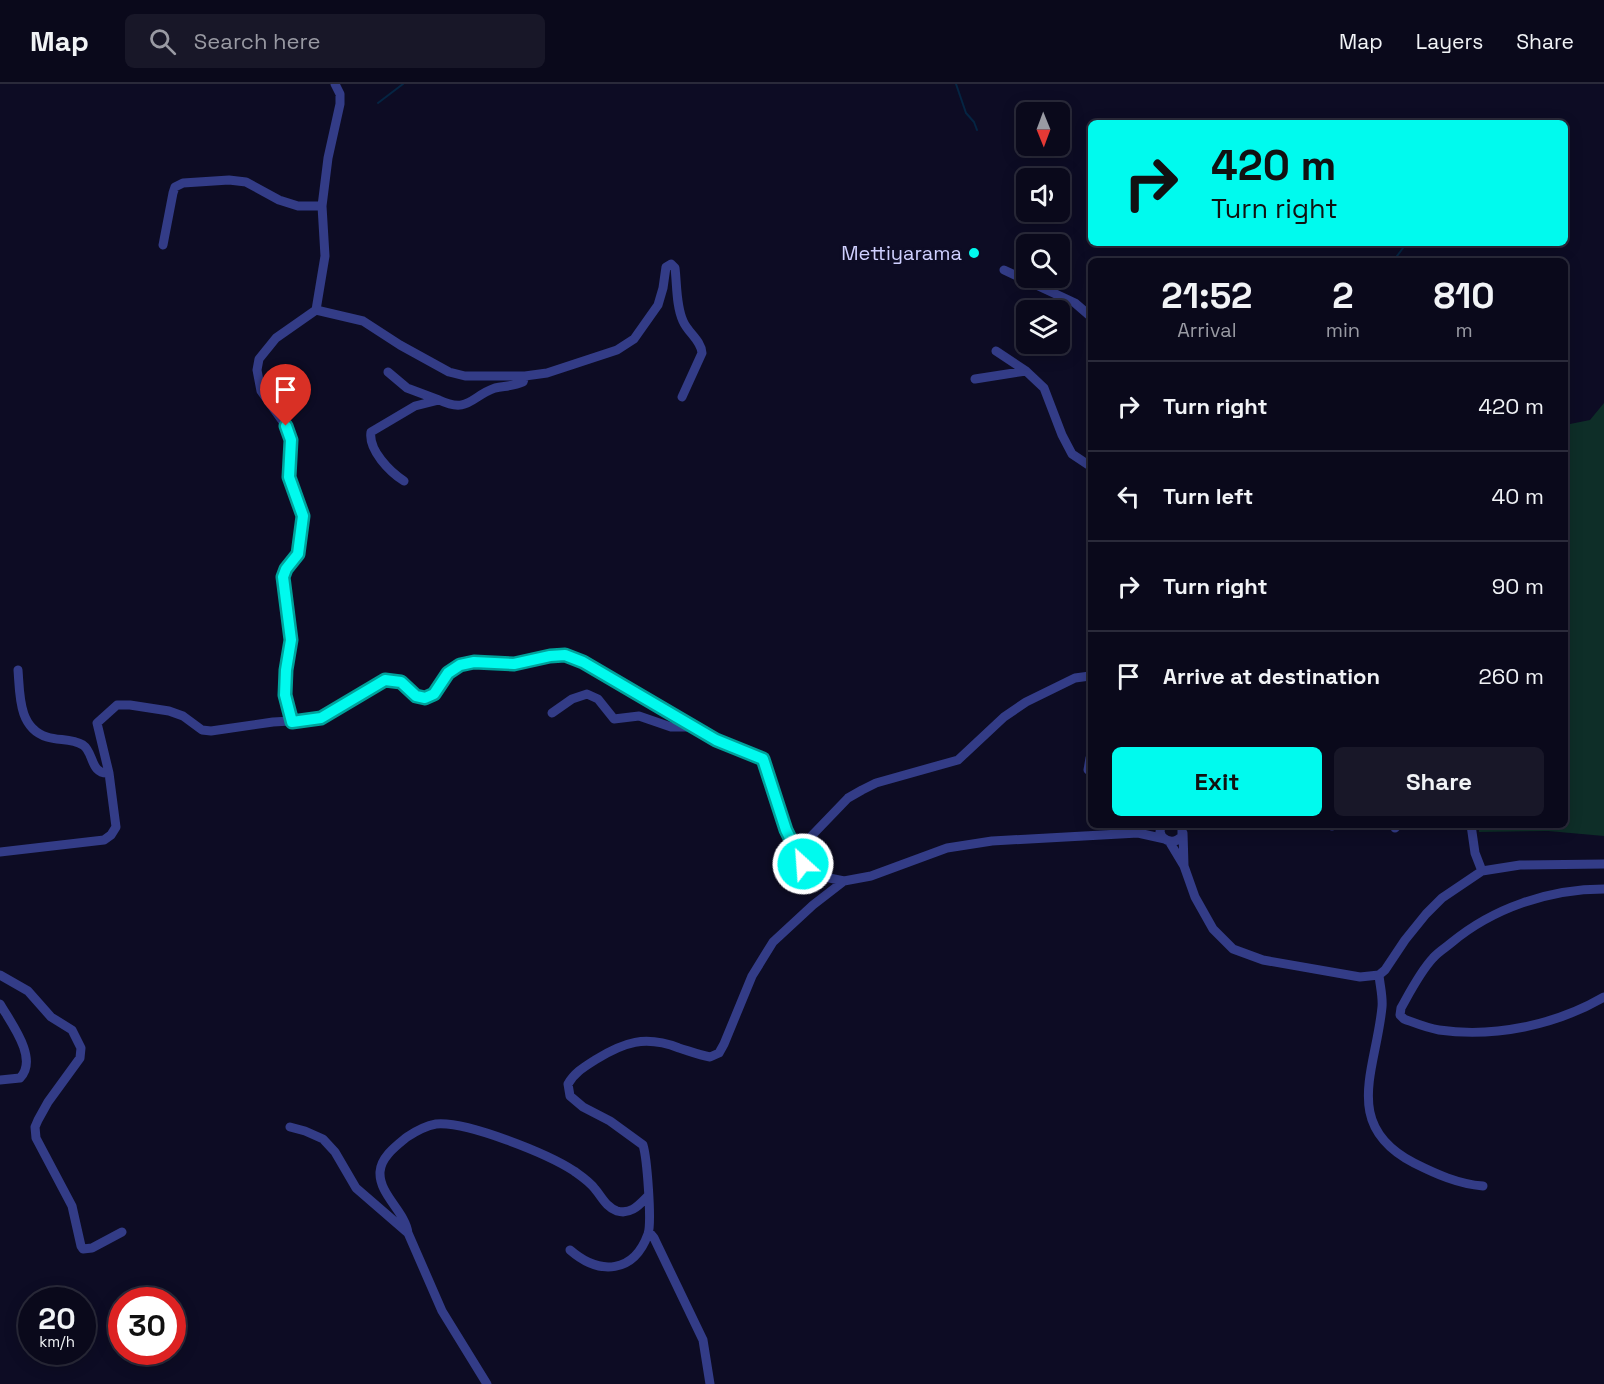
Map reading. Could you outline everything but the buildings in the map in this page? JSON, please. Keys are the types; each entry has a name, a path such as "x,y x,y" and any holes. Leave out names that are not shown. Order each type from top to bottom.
{"street":[{"path":"292,722 285,695 291,640 283,577 286,569 298,554 303,516 289,477 291,440 286,426 261,391 258,370 259,359 276,338 316,310 325,256 322,206 328,158 340,104 340,94 335,84"},
{"path":"163,245 173,194 175,187 179,184 229,180 246,182 279,200 298,206 322,206"},
{"path":"316,310 363,321 449,372 465,376 525,376 548,373 606,354 634,339 658,305 666,267 671,264 675,268 682,318 702,349 682,397"},
{"path":"1004,270 1076,303 1088,314"},
{"path":"996,351 1026,371 1044,388 1072,454 1088,465"},
{"path":"975,379 1026,371"},
{"path":"388,372 407,388 446,404 463,405 494,389 523,382 525,376"},
{"path":"404,481 395,476 377,453 370,437 371,432 415,406 439,400"},
{"path":"0,852 96,842 111,836 116,827 109,772 97,723 117,705 169,711 183,716 202,729 211,731 273,722 292,722 321,718 385,680 401,682 416,696 425,698 434,694 448,673 460,665 474,662 514,664 565,655 583,662 716,740 763,759 786,830 809,872 844,881 871,876 947,848 992,841 1138,833 1177,840 1183,828"},
{"path":"18,670 21,711 31,727 46,737 69,739 82,744 88,749 96,768 104,773 109,772"},
{"path":"796,852 848,798 885,780 958,760 1011,712 1075,678 1088,676"},
{"path":"552,714 560,706 577,696 587,694 598,699 614,719 639,716 672,727 695,727"},
{"path":"1138,833 1149,828"},
{"path":"1161,828 1160,832 1184,866 1200,910 1227,945 1238,953 1263,960 1360,977 1379,975 1385,970 1426,914 1442,898 1482,871 1520,865 1604,864"},
{"path":"1183,828 1184,866"},
{"path":"1471,828 1475,853 1482,871"},
{"path":"570,1250 590,1263 613,1268 634,1258 648,1232 647,1166 643,1145 610,1121 583,1107 570,1096 568,1084 571,1078 583,1068 626,1043 660,1042 710,1058 719,1053 752,976 773,942 813,905 844,881"},
{"path":"1604,889 1550,896 1513,906 1479,922 1433,957 1401,1008 1400,1015 1404,1019 1437,1030 1478,1032 1508,1030 1568,1014 1604,997"},
{"path":"0,975 28,991 51,1017 72,1029 81,1045 80,1058 48,1102 35,1127 36,1138 72,1206 83,1249 92,1248 122,1232"},
{"path":"1379,975 1382,1005 1367,1091 1372,1120 1379,1136 1388,1147 1428,1170 1463,1184 1483,1186"},
{"path":"0,1004 25,1050 28,1065 21,1078 0,1080"},
{"path":"487,1384 442,1311 408,1233 407,1225 384,1188 380,1173 382,1160 404,1139 420,1129 436,1124 461,1125 552,1159 574,1171 594,1188 612,1209 621,1212 630,1211 648,1196"},
{"path":"290,1127 323,1139 335,1152 356,1188 408,1233"},
{"path":"648,1232 654,1238 678,1284 703,1340 710,1384"}],"green space":[{"path":"1604,403 1604,836 1548,831 1479,832 1479,828 1568,828 1568,424 1590,420"}],"waterway":[{"path":"378,103 403,84"},
{"path":"956,84 966,113 974,122 977,130"},
{"path":"1396,258 1403,248"}],"place":[{"name":"Mettiyarama","path":"974,253"}],"route":[{"path":"286,426 291,440 289,477 303,516 298,554 286,569 283,577 291,640 285,695 292,722 321,718 385,680 401,682 416,696 425,698 434,694 448,673 460,665 474,662 523,664 550,656 565,655 583,662 622,687 716,740 763,759 786,830 803,864"}]}
